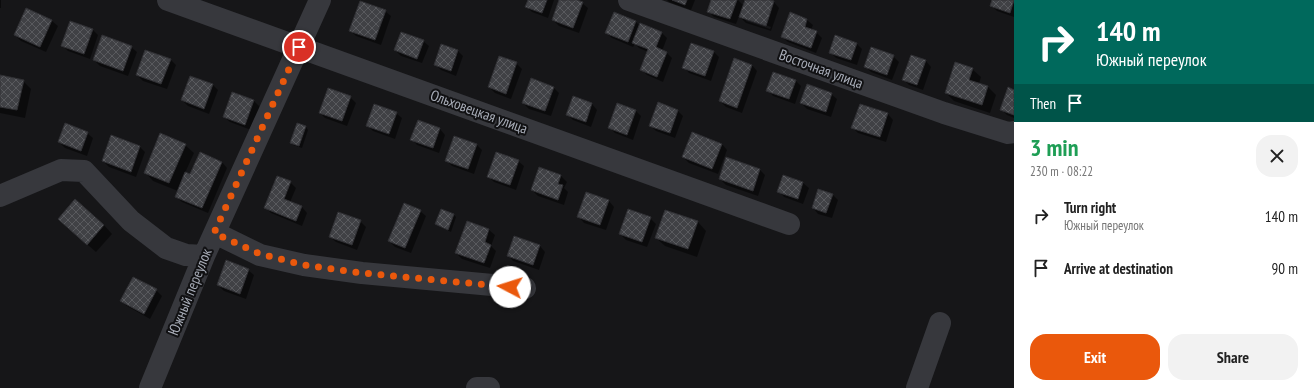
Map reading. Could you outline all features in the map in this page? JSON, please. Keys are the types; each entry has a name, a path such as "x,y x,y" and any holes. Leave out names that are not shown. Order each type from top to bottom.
{"street":[{"name":"Ольховецкая улица","path":"168,0 790,224"},
{"name":"Южный переулок","path":"150,388 214,233 320,0"},
{"name":"Восточная улица","path":"629,0 944,113 1008,133 1014,132"},
{"path":"0,196 61,170 84,171 132,221 166,248 186,255 204,256"},
{"path":"214,233 260,254 304,265 362,273 525,288"},
{"path":"917,388 940,323"},
{"path":"476,388 489,388"}],"building":[{"path":"528,0 547,0 542,13 525,7"},
{"path":"559,0 577,0 583,2 573,28 552,20"},
{"path":"672,0 687,0 685,5"},
{"path":"711,0 737,0 730,19 707,12"},
{"path":"745,0 774,1 766,26 739,17"},
{"path":"992,0 1014,0 1010,13 990,6"},
{"path":"360,1 386,10 375,40 349,31"},
{"path":"26,8 52,20 40,47 14,35"},
{"path":"614,12 636,21 628,42 605,33"},
{"path":"790,12 807,19 805,27 817,31 811,48 781,37"},
{"path":"70,21 93,29 84,54 61,46"},
{"path":"640,23 662,32 656,47 667,52 657,77 640,70 648,49 632,43"},
{"path":"401,32 424,40 417,59 394,50"},
{"path":"102,35 132,46 123,71 93,60"},
{"path":"835,35 857,43 851,60 829,53"},
{"path":"691,43 714,51 705,76 682,68"},
{"path":"441,44 458,50 451,71 434,65"},
{"path":"871,47 894,55 887,75 864,67"},
{"path":"145,50 171,59 161,84 136,75"},
{"path":"911,55 926,60 917,85 902,80"},
{"path":"499,56 517,62 506,94 488,87"},
{"path":"734,58 752,65 737,108 719,101"},
{"path":"955,62 973,68 969,80 988,86 982,105 945,93"},
{"path":"773,72 796,80 789,99 766,91"},
{"path":"0,75 24,80 17,110 0,107"},
{"path":"190,76 213,84 204,109 181,100"},
{"path":"531,78 554,87 545,111 522,103"},
{"path":"807,84 832,93 826,112 800,103"},
{"path":"1008,87 1014,90 1014,115 1000,110"},
{"path":"328,88 351,96 342,121 319,113"},
{"path":"232,92 254,100 245,125 223,117"},
{"path":"573,96 592,103 586,122 566,115"},
{"path":"658,102 678,110 670,133 649,126"},
{"path":"617,103 636,110 627,135 608,128"},
{"path":"374,104 397,112 389,134 366,126"},
{"path":"860,104 888,113 880,137 851,128"},
{"path":"418,120 440,128 433,148 410,140"},
{"path":"65,123 88,132 81,151 58,142"},
{"path":"297,123 306,126 299,146 290,143"},
{"path":"692,132 722,144 712,169 682,157"},
{"path":"160,133 186,144 169,183 144,173"},
{"path":"111,135 140,146 131,172 102,161"},
{"path":"454,136 477,144 468,169 445,161"},
{"path":"200,152 222,162 202,208 175,197 185,172 190,174"},
{"path":"496,152 519,160 510,185 487,177"},
{"path":"726,157 760,169 753,191 719,179"},
{"path":"539,167 561,175 558,184 563,185 558,200 531,190"},
{"path":"783,175 803,182 798,199 777,192"},
{"path":"277,176 291,181 284,199 302,206 296,221 264,208"},
{"path":"818,189 833,194 826,213 812,208"},
{"path":"586,192 609,200 600,225 577,217"},
{"path":"75,199 104,225 87,245 58,219"},
{"path":"404,203 421,210 405,248 388,241"},
{"path":"441,209 454,214 448,230 435,224"},
{"path":"628,209 651,217 642,242 619,234"},
{"path":"665,210 698,221 688,249 655,238"},
{"path":"338,212 361,220 352,245 329,237"},
{"path":"467,221 489,229 485,242 491,245 484,263 455,253"},
{"path":"514,236 540,245 533,265 507,256"},
{"path":"226,260 249,269 240,294 217,285"},
{"path":"133,277 157,289 144,314 120,301"}],"route":[{"path":"299,47 214,233 260,254 304,265 362,273 510,287"}]}
